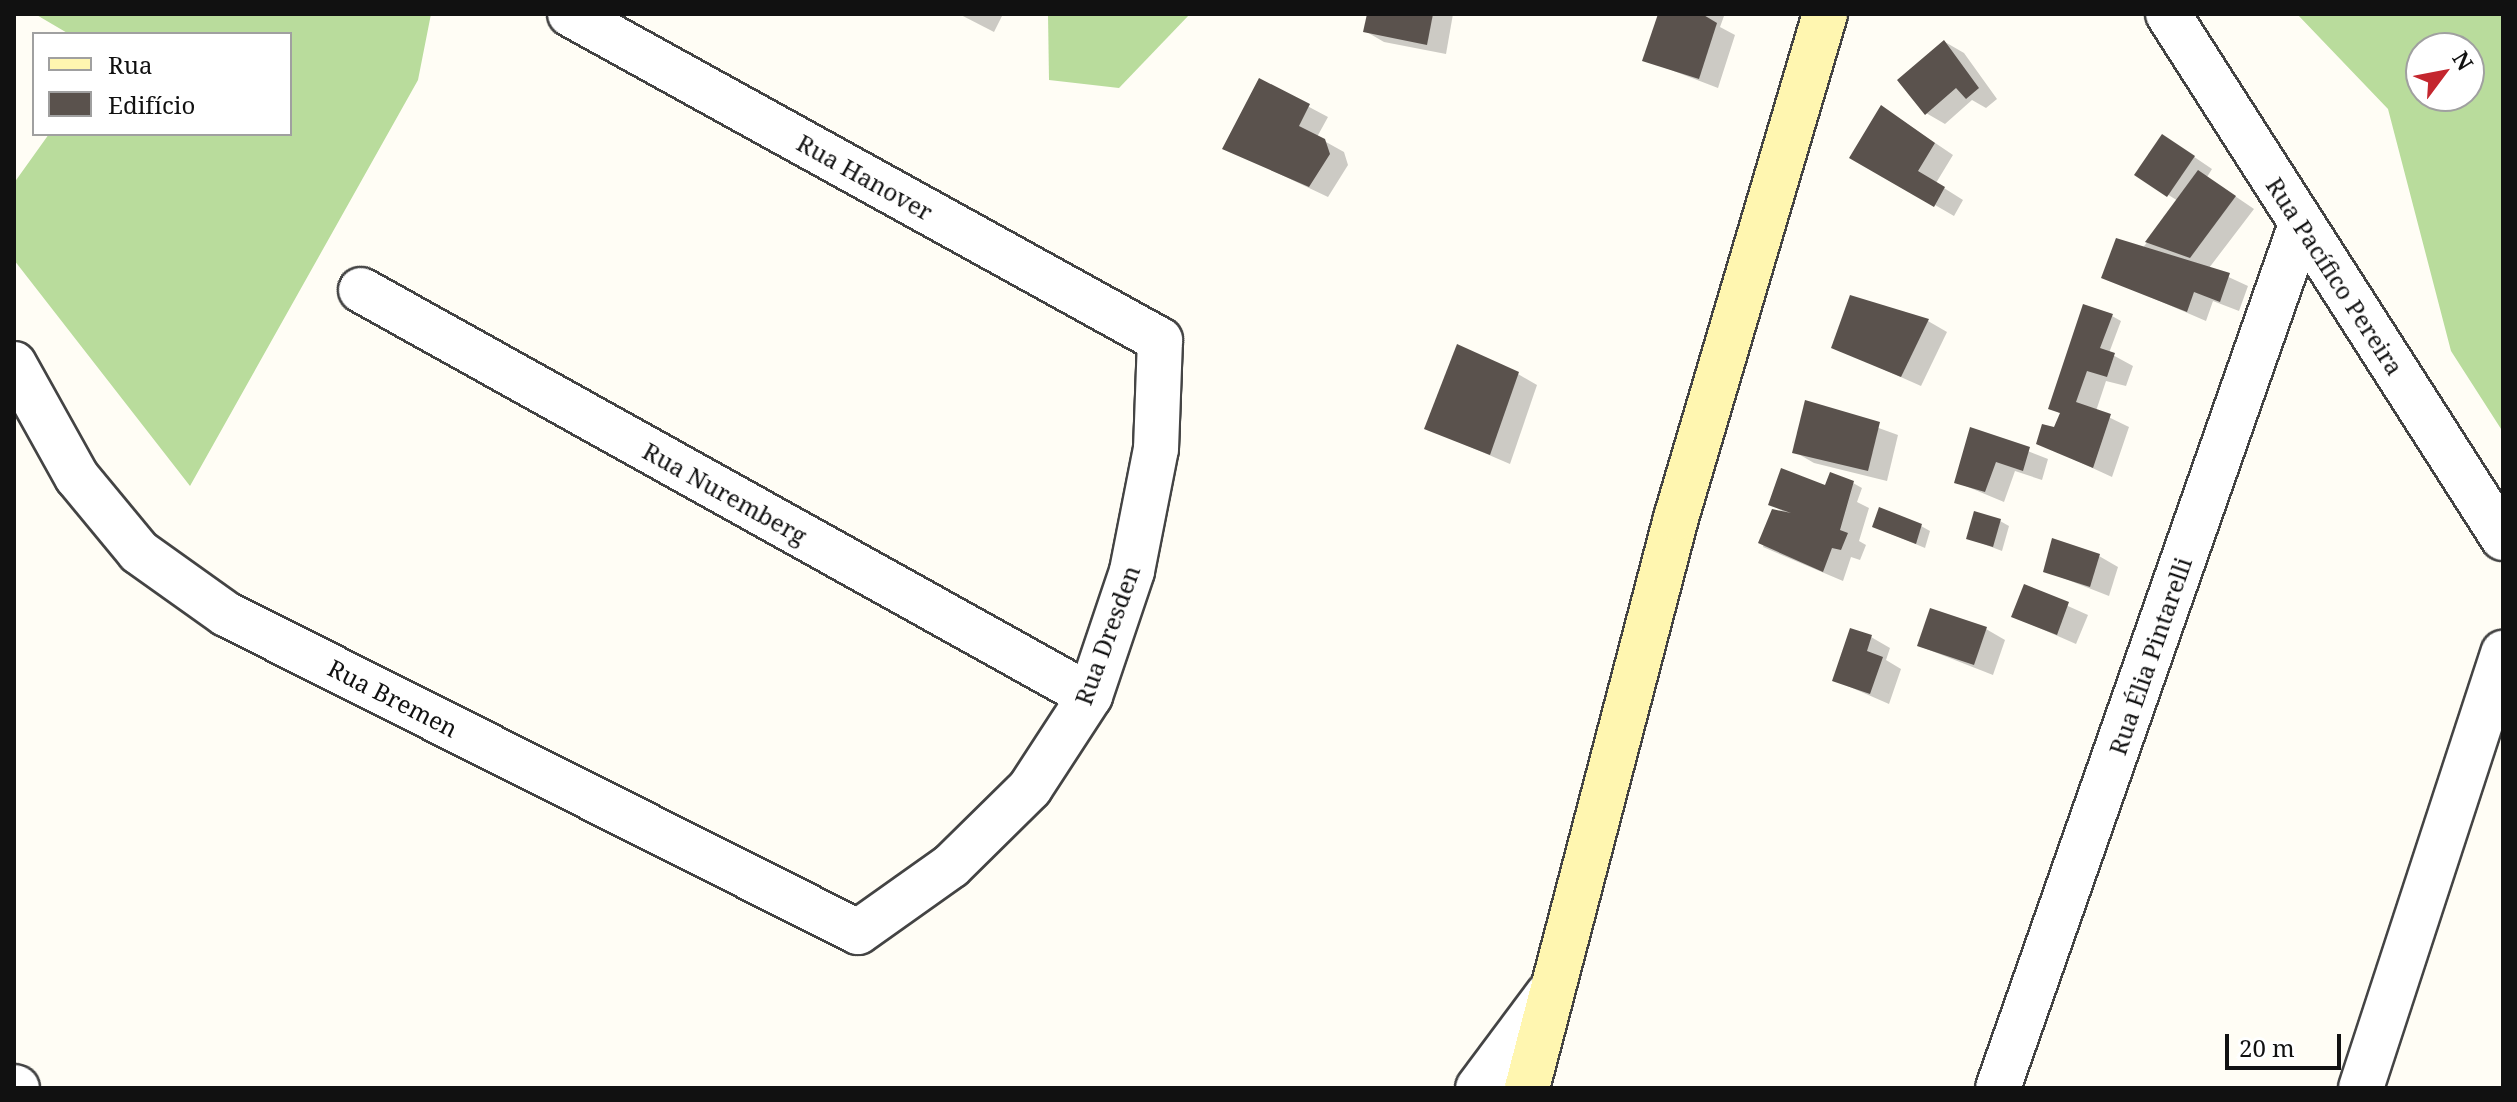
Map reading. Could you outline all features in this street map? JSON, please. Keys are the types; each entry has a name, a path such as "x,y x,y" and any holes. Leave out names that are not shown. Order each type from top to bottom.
{"main road":[{"path":"1527,1088 1548,994 1676,518 1825,14"},
{"path":"1502,1088 1548,994"}],"street":[{"name":"Rua Hanover","path":"570,14 1160,340"},
{"name":"Rua Pacífico Pereira","path":"2168,14 2503,538"},
{"name":"Rua Élia Pintarelli","path":"1998,1088 2301,224"},
{"name":"Rua Nuremberg","path":"361,290 1090,696"},
{"name":"Rua Dresden","path":"858,932 951,866 1030,788 1090,696 1135,556 1156,449 1160,340"},
{"name":"Rua Bremen","path":"14,364 77,477 139,552 226,614 858,932"},
{"path":"2361,1088 2503,653"},
{"path":"1478,1088 1548,994"}],"green space":[{"path":"35,14 431,14 418,80 190,486 14,260 14,183 48,136 292,136 292,32 66,32"},
{"path":"1048,14 1190,14 1119,88 1049,80"},
{"path":"2297,14 2503,14 2503,432 2451,351 2388,109"}],"building":[{"path":"1367,14 1433,14 1427,45 1363,32"},
{"path":"1658,14 1702,14 1717,23 1699,79 1642,61"},
{"path":"1944,40 1979,88 1966,99 1956,88 1925,115 1897,80"},
{"path":"1259,78 1310,104 1299,126 1325,139 1330,154 1309,187 1222,149"},
{"path":"1881,105 1935,143 1918,171 1945,187 1934,207 1849,158"},
{"path":"2162,134 2195,156 2167,197 2134,175"},
{"path":"2198,170 2236,196 2190,258 2145,242"},
{"path":"2116,238 2230,273 2220,302 2194,292 2187,312 2101,278"},
{"path":"1850,295 1929,319 1901,377 1831,348"},
{"path":"2083,304 2113,314 2100,348 2115,353 2107,377 2087,371 2076,402 2111,414 2093,468 2036,444 2042,424 2054,427 2060,413 2048,409"},
{"path":"1457,344 1519,372 1490,455 1424,429"},
{"path":"1805,400 1880,422 1868,471 1792,453"},
{"path":"1970,427 2030,447 2023,471 1996,462 1985,492 1954,483"},
{"path":"1781,468 1825,485 1830,472 1854,481 1840,530 1848,533 1841,550 1832,548 1823,572 1758,543 1772,509 1791,513 1768,505"},
{"path":"1879,507 1922,524 1916,544 1872,527"},
{"path":"1974,511 2001,519 1993,547 1966,539"},
{"path":"2052,538 2100,554 2090,587 2043,572"},
{"path":"2024,584 2069,602 2057,635 2011,617"},
{"path":"1930,608 1987,627 1974,665 1917,646"},
{"path":"1850,628 1872,635 1867,651 1883,657 1870,694 1832,681"}]}
